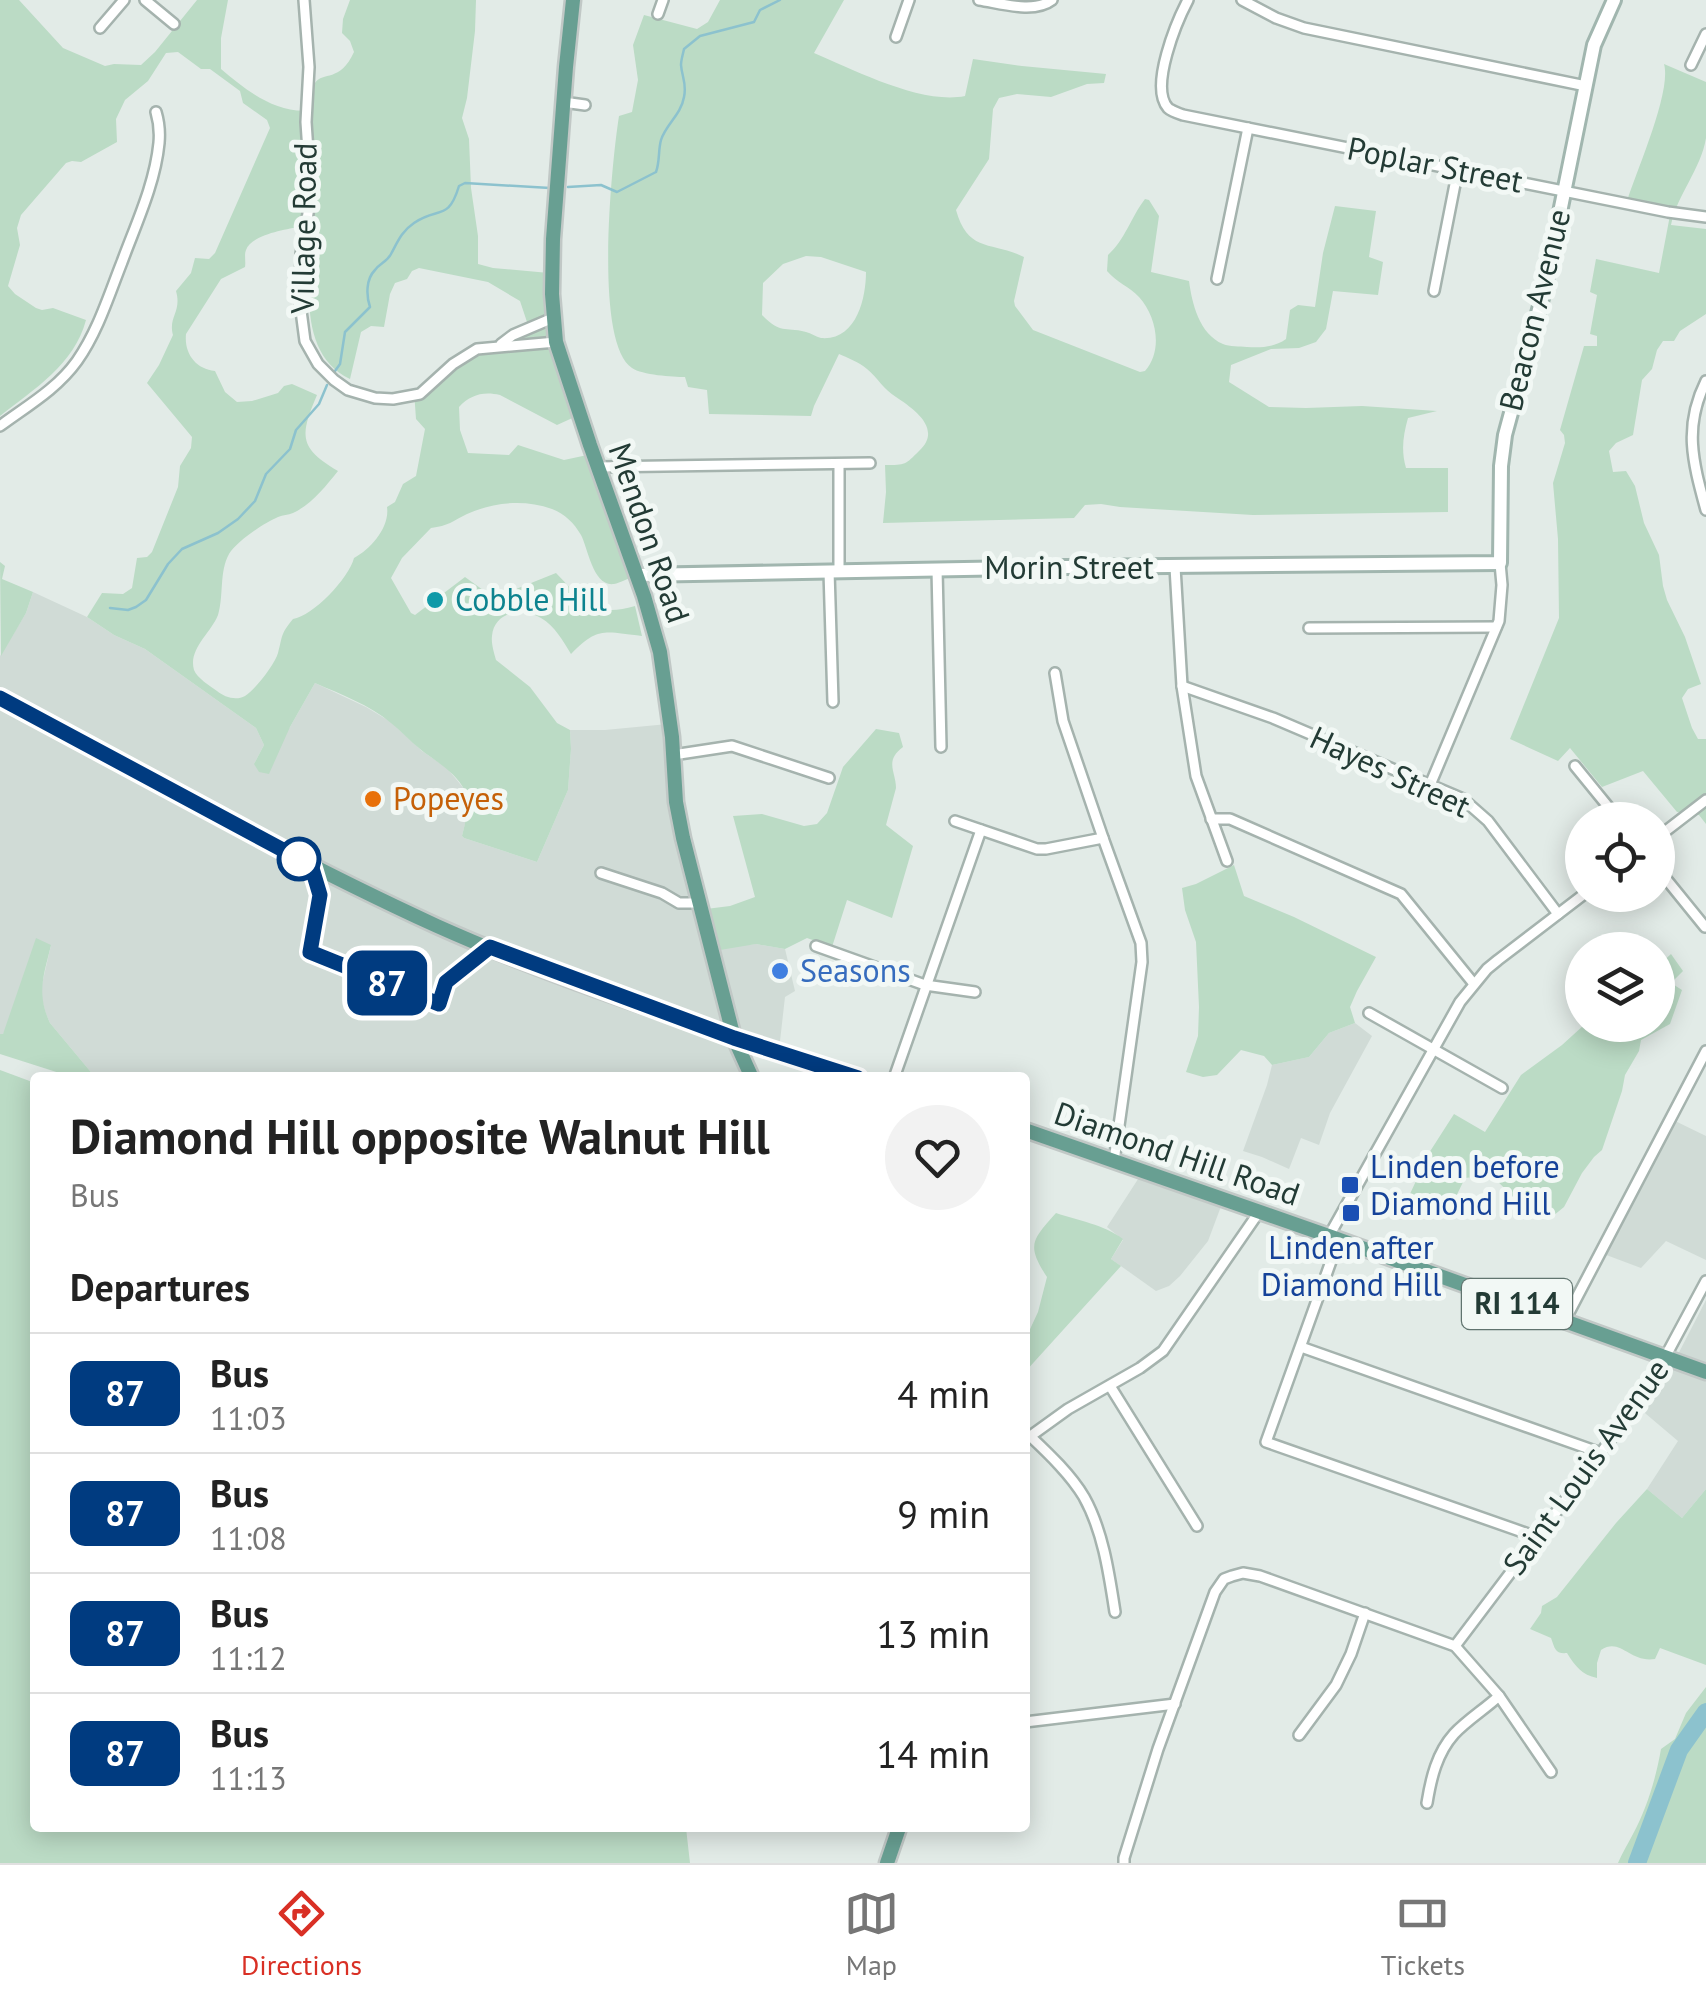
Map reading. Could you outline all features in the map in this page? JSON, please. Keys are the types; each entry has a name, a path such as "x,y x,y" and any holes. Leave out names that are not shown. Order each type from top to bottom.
{"main road":[{"name":"Mendon Road","path":"573,0 553,239 556,342 637,575 664,670 676,802 734,1038 749,1072"},
{"path":"0,698 311,865 438,926 568,978 839,1072"},
{"name":"Diamond Hill Road","path":"1030,1132 1706,1372"},
{"path":"890,1862 898,1832"}],"street":[{"path":"100,28 124,0"},
{"path":"145,0 174,24"},
{"name":"Village Road","path":"304,0 310,67 306,122 311,196 301,254 300,303 305,340 323,371 348,390 392,400 420,394 469,353 498,346 556,342"},
{"path":"658,14 664,0"},
{"path":"896,37 909,0"},
{"path":"979,0 1032,7 1044,6 1052,0"},
{"name":"Poplar Street","path":"1188,0 1168,46 1162,90 1167,106 1183,115 1668,212 1706,216"},
{"path":"1242,0 1304,28 1586,86"},
{"name":"Beacon Avenue","path":"1430,784 1499,621 1502,451 1544,290 1596,37 1614,0"},
{"path":"1691,64 1706,34"},
{"path":"563,102 585,105"},
{"path":"0,426 50,390 89,342 150,182 159,144 156,112"},
{"path":"1217,280 1248,128"},
{"path":"1434,291 1458,169"},
{"name":"Village Road","path":"498,346 513,334 553,318"},
{"path":"1706,381 1697,401 1691,435 1706,510"},
{"path":"598,467 870,463"},
{"path":"832,702 839,465"},
{"name":"Morin Street","path":"637,575 1500,563"},
{"path":"1174,567 1182,686 1196,776 1227,861"},
{"path":"938,569 941,747"},
{"path":"1309,628 1496,626"},
{"path":"1055,673 1063,721 1140,943 1142,962 1114,1161"},
{"name":"Hayes Street","path":"1182,686 1273,718 1462,799 1480,813 1558,914"},
{"path":"673,755 732,746 829,778"},
{"path":"1575,766 1604,802"},
{"path":"1675,824 1706,800"},
{"path":"1211,819 1230,819 1401,894 1474,984"},
{"path":"955,821 1037,849 1103,838"},
{"path":"896,1072 981,830"},
{"path":"602,873 678,902 699,902"},
{"path":"1675,890 1705,927"},
{"path":"1536,1537 1266,1442 1334,1238 1432,1048 1474,984 1498,960 1565,909"},
{"path":"816,946 925,985 974,992"},
{"path":"1369,1013 1502,1088"},
{"path":"1564,1322 1706,1051"},
{"path":"1030,1437 1163,1352 1259,1212"},
{"name":"Saint Louis Avenue","path":"1456,1646 1666,1358 1706,1281"},
{"path":"1301,1346 1601,1452"},
{"path":"1110,1386 1197,1526"},
{"path":"1030,1439 1050,1454 1083,1496 1108,1563 1115,1612"},
{"path":"1124,1863 1158,1749 1215,1592 1224,1579 1242,1573 1456,1646 1499,1696 1551,1772"},
{"path":"1299,1735 1336,1685 1365,1613"},
{"path":"1427,1803 1432,1778 1448,1744 1499,1696"},
{"path":"1030,1721 1176,1704"}],"shaded area":[{"path":"33,592 145,649 256,728 264,745 254,764 290,727 315,683 366,707 391,722 447,768 465,790 468,795 464,838 537,862 568,790 570,730 668,724 702,911 735,946 756,944 785,949 795,991 785,997 779,1050 740,1037 749,1072 91,1072 46,1014 40,993 51,945 0,1034 0,656 26,613"},
{"path":"1355,1023 1372,1036 1330,1113 1319,1145 1301,1138 1289,1169 1243,1151 1272,1065 1309,1057 1329,1033"},
{"path":"1671,1119 1706,1136 1706,1260 1666,1241 1641,1268 1601,1253"},
{"path":"1142,1173 1223,1201 1208,1241 1180,1276 1156,1291 1111,1259 1123,1240 1107,1227"},
{"path":"1706,1300 1706,1489 1682,1518 1647,1489 1678,1441 1639,1408 1673,1364"}],"green space":[{"path":"0,0 19,0 63,48 105,66 141,65 197,0 228,0 221,38 221,69 263,100 300,111 313,110 315,83 338,72 354,52 342,33 350,0 476,0 462,118 469,139 478,264 549,273 557,333 579,415 557,425 500,395 482,394 459,407 460,430 468,453 509,455 518,445 564,460 592,454 636,575 607,583 596,573 581,535 569,519 541,506 509,503 431,528 402,558 391,578 415,615 465,577 494,598 556,573 582,599 599,608 635,606 642,636 603,633 588,639 571,654 555,629 534,615 510,614 494,628 496,660 530,687 557,723 570,730 568,790 537,862 464,838 467,801 461,784 391,723 364,705 315,683 269,774 259,772 254,764 264,745 256,728 145,649 87,617 102,593 123,594 132,588 137,558 152,552 178,487 180,466 191,448 192,437 147,383 173,335 176,291 191,273 195,258 209,259 215,253 270,128 267,120 243,103 240,91 210,69 201,69 178,52 166,53 148,81 125,100 116,119 117,142 81,162 66,163 21,215 17,228 20,245 8,286 36,308 53,308 86,320 62,363 0,416","holes":["317,227 309,290 313,333 333,367 350,379 361,332 371,326 384,327 395,283 419,268 488,282 520,301 528,325 414,391 416,419 425,429 416,476 403,484 395,502 387,507 386,522 378,537 354,558 338,585 320,604 289,624 276,658 259,683 245,696 230,698 201,679 193,662 197,648 218,615 229,554 258,528 306,505 338,471 315,455 306,439 307,421 317,395 292,384 278,393 237,402 225,392 215,371 193,359 186,334 221,279 245,267 246,250 255,240 286,229"]},
{"path":"720,0 844,0 814,53 888,84 929,95 965,96 973,59 1106,74 1104,83 1087,84 1051,97 1017,94 999,98 993,109 989,159 956,210 974,240 1024,257 1014,301 1033,330 1140,372 1145,371 1154,354 1154,324 1139,297 1107,271 1108,255 1145,199 1159,216 1151,272 1189,281 1195,308 1208,333 1223,344 1247,347 1282,342 1286,339 1290,310 1298,305 1315,307 1335,206 1376,211 1369,257 1383,262 1378,295 1333,291 1326,329 1316,342 1299,348 1271,349 1231,365 1229,382 1269,407 1362,406 1437,411 1408,418 1404,455 1406,468 1448,468 1448,512 1253,515 1101,504 1085,505 1074,518 883,523 885,465 911,459 926,443 927,427 918,414 861,364 839,354 811,416 709,414 707,390 688,387 685,377 632,368 620,352 613,324 608,249 619,116 632,112 638,80 633,45 644,15 697,29 708,22","holes":["806,256 866,272 861,306 851,326 843,333 821,338 779,328 762,315 763,283 783,264"]},
{"path":"1664,64 1706,82 1706,138 1671,225 1706,229 1706,314 1680,331 1674,341 1663,341 1652,369 1642,380 1633,435 1609,451 1613,472 1626,471 1635,486 1644,523 1659,555 1667,600 1701,684 1688,689 1682,698 1698,739 1706,739 1706,824 1699,815 1677,812 1675,802 1669,802 1643,771 1602,787 1570,748 1558,761 1510,739 1559,618 1553,483 1565,443 1560,430 1584,346 1597,346 1597,336 1590,334 1597,295 1590,292 1596,259 1659,273 1671,210 1627,201 1658,112"},
{"path":"0,562 5,566 2,579 33,592 26,613 1,656"},
{"path":"876,729 899,733 903,747 892,762 896,788 886,825 913,846 892,918 847,900 832,947 807,938 785,949 756,944 714,951 706,909 755,897 733,816 762,814 804,826 817,824 827,813 843,767"},
{"path":"1234,865 1244,896 1376,957 1350,1007 1355,1023 1329,1033 1309,1057 1272,1065 1264,1056 1241,1050 1217,1075 1203,1077 1186,1072 1198,1036 1199,1007 1196,942 1182,888"},
{"path":"36,938 51,945 42,993 50,1023 91,1072 56,1072 0,1054 3,1034"},
{"path":"1675,960 1683,971 1675,979"},
{"path":"1675,986 1682,990 1675,1010"},
{"path":"1641,1042 1625,1075 1602,1150 1582,1173 1564,1207 1548,1220 1534,1217 1491,1175 1465,1178 1449,1211 1409,1196 1429,1153 1454,1114 1485,1132 1521,1075 1562,1045"},
{"path":"0,1070 30,1081 30,1832 686,1832 690,1863 0,1863"},
{"path":"1056,1213 1099,1226 1123,1239 1111,1259 1121,1266 1030,1366 1030,1329 1047,1277 1034,1250 1042,1230"},
{"path":"1647,1489 1682,1518 1706,1489 1706,1665 1660,1648 1655,1659 1646,1659 1614,1646 1601,1650 1597,1678 1592,1677 1579,1669 1567,1653 1556,1650 1551,1638 1530,1629 1542,1606 1557,1597"},
{"path":"1706,1687 1706,1863 1618,1863 1647,1803 1661,1749 1675,1739 1686,1713"}],"waterway":[{"path":"568,187 601,185 617,192 656,172 661,140 684,97 684,49 700,36 754,22 760,10 780,0"},
{"path":"335,371 340,364 345,332 370,307 370,278 410,226 447,209 459,186 465,183 550,188"},
{"path":"110,608 136,607 146,600 182,549 238,519 255,501 266,474 290,449 296,430 319,404 327,385"},
{"path":"1637,1863 1679,1750 1706,1712"}],"bus line":[{"name":"87","path":"0,698 311,865 320,895 310,952 439,1004 446,982 490,947 734,1038 839,1072"}],"place":[{"name":"Cobble Hill","path":"435,600"},
{"name":"Popeyes","path":"373,799"},
{"name":"Seasons","path":"780,971"},
{"name":"Linden before Diamond Hill","path":"1350,1185"},
{"name":"Linden after Diamond Hill","path":"1351,1213"}]}
